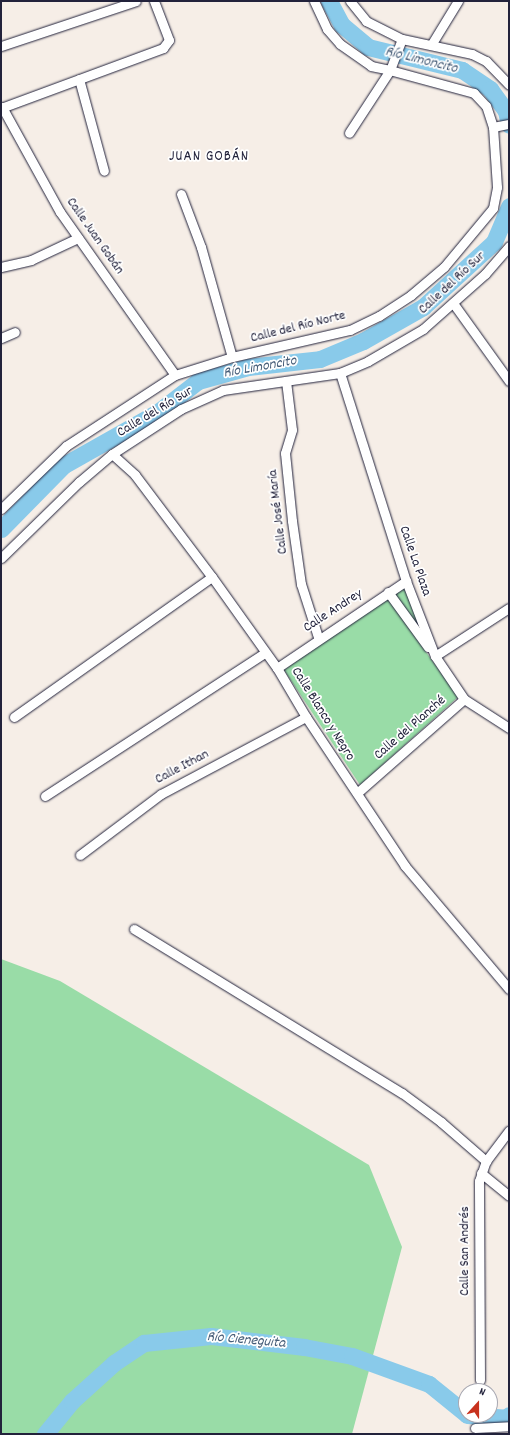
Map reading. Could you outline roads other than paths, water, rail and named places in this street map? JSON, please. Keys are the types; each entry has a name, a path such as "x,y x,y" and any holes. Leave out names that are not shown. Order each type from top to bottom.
{"street":[{"path":"1,46 136,1"},
{"name":"Calle Juan Gobán","path":"154,1 169,40 163,48 2,107 60,212 175,375"},
{"name":"Calle del Río Norte","path":"1,510 66,446 175,375 232,357 350,330 411,295 444,267 479,229 493,208 497,187 495,127 486,106 474,93 392,67 371,66 340,44 327,29 314,1"},
{"path":"350,1 366,21 402,39 431,45 486,61 509,85"},
{"path":"431,45 458,1"},
{"path":"349,133 392,67 399,52 402,39"},
{"path":"79,79 104,171"},
{"path":"495,127 509,124"},
{"path":"181,194 201,247 232,357"},
{"path":"1,267 31,260 78,238"},
{"name":"Calle del Río Sur","path":"1,558 79,482 112,454 181,409 223,390 340,373 407,341 485,274 509,246"},
{"path":"453,303 509,381"},
{"path":"1,338 15,332"},
{"name":"Calle La Plaza","path":"340,373 406,581 435,656 464,699 509,728"},
{"name":"Calle José María","path":"286,382 292,430 285,454 292,521 301,584 318,637"},
{"name":"Calle Blanco y Negro","path":"112,454 135,475 212,577 264,653 277,668 306,717 405,866 509,989"},
{"path":"14,717 212,577"},
{"name":"Calle Andrey","path":"277,668 318,637 406,581"},
{"path":"388,592 435,656 509,608"},
{"path":"45,796 264,653"},
{"name":"Calle del Planché","path":"357,794 464,699"},
{"name":"Calle Ithan","path":"80,855 161,794 306,717"},
{"path":"134,929 402,1093 442,1122 486,1161"},
{"name":"Calle San Andrés","path":"480,1380 481,1173 486,1161 509,1130"},
{"path":"481,1173 509,1196"},
{"path":"475,1428 509,1426"}],"waterway":[{"name":"Río Limoncito","path":"329,1 342,25 368,47 462,70 490,89 506,111 509,125"},
{"name":"Río Limoncito","path":"1,529 64,465 158,412 198,381 248,367 320,359 363,341 423,307 494,242 509,206"},
{"name":"Río Cieneguita","path":"45,1434 72,1401 114,1363 144,1343 211,1336 304,1347 352,1356 429,1384 458,1408"},
{"name":"Río Cieneguita","path":"498,1417 506,1418 509,1415"}],"district":[{"name":"JUAN GOBÁN","path":"209,158"}]}
